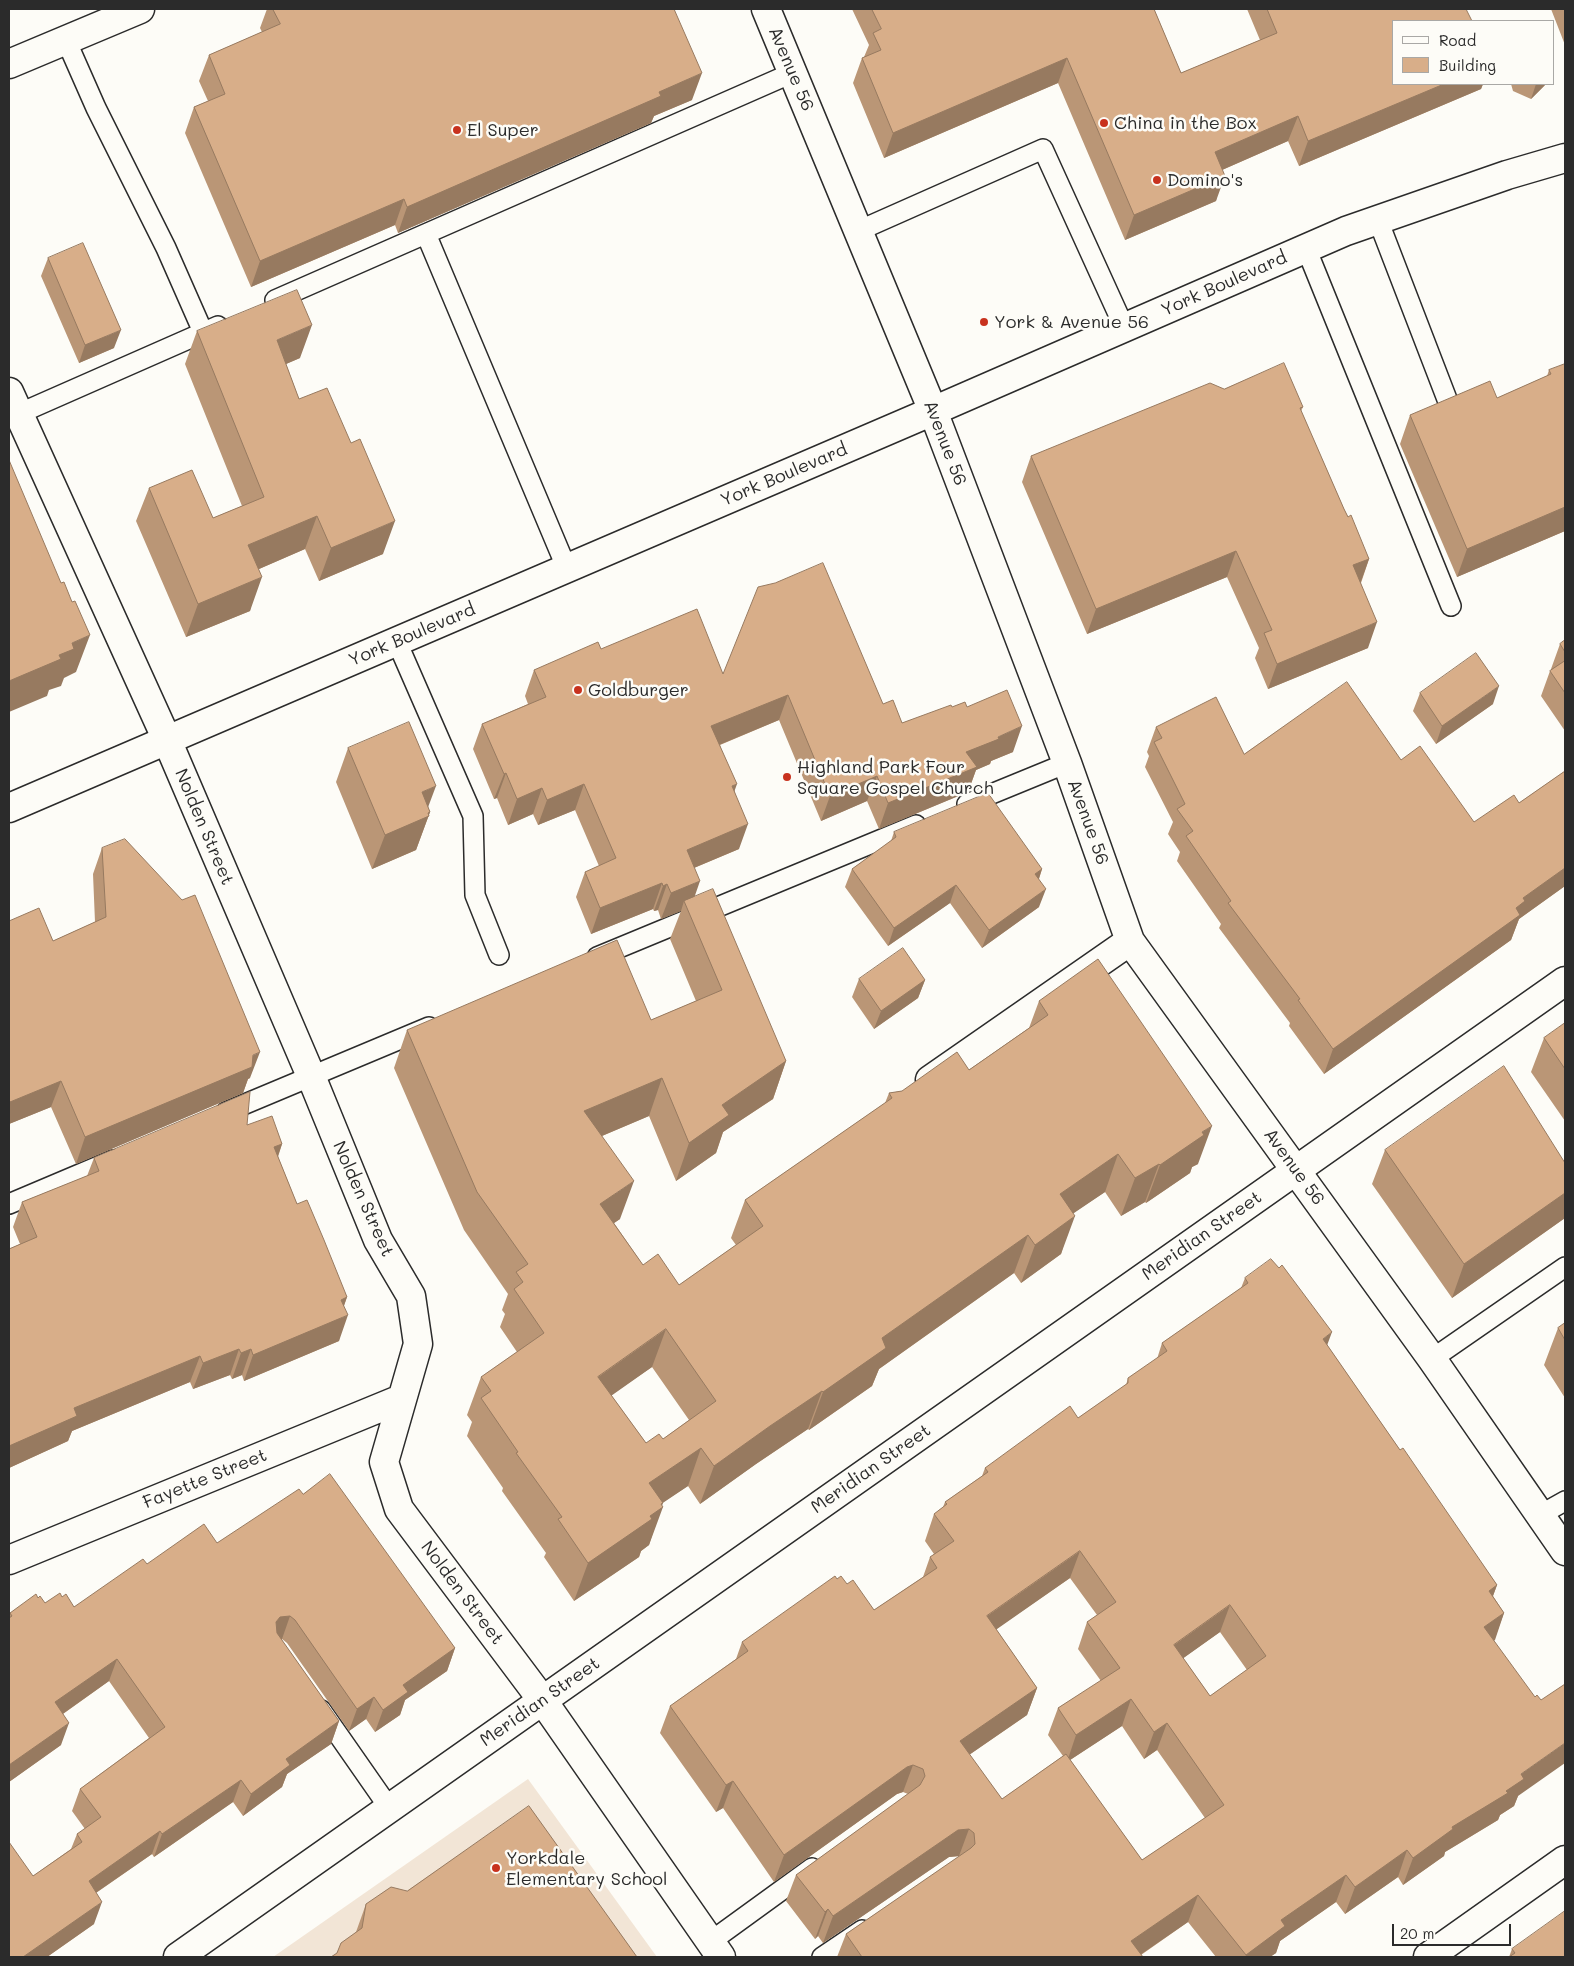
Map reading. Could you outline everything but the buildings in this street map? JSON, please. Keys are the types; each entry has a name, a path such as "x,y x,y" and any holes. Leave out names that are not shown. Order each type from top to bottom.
{"street":[{"path":"9,64 140,9"},
{"name":"Avenue 56","path":"766,9 933,411 1067,763 1130,941 1432,1359 1565,1551"},
{"name":"York Boulevard","path":"9,808 933,411 1306,248 1378,220 1507,175 1565,158"},
{"name":"Nolden Street","path":"12,408 167,740 311,1076 378,1240 411,1296 418,1344 384,1462 399,1509 542,1701 715,1949"},
{"path":"911,1093 1130,941"},
{"name":"Meridian Street","path":"178,1957 1565,981"},
{"name":"Fayette Street","path":"9,1560 401,1399"},
{"path":"1428,1957 1565,1860"}],"lane":[{"path":"66,40 96,108 166,248 203,332"},
{"path":"255,310 792,73"},
{"path":"858,231 1042,149 1124,327"},
{"path":"1378,220 1450,407"},
{"path":"426,234 567,569"},
{"path":"1306,248 1451,606"},
{"path":"12,408 237,317"},
{"path":"397,642 473,816 475,895 499,955"},
{"path":"947,812 1067,763"},
{"path":"578,965 929,820"},
{"path":"210,1119 449,1019"},
{"path":"9,1204 128,1154"},
{"path":"1432,1359 1565,1267"},
{"path":"1540,1515 1565,1501"},
{"path":"313,1698 390,1809"},
{"path":"715,1949 825,1859"},
{"path":"822,1957 877,1920"}],"shaded area":[{"name":"Yorkdale Elementary School","path":"528,1779 657,1957 273,1957"}],"place":[{"name":"China in the Box","path":"1104,123"},
{"name":"El Super","path":"457,130"},
{"name":"Domino's","path":"1157,180"},
{"name":"York & Avenue 56","path":"984,322"},
{"name":"Goldburger","path":"578,690"},
{"name":"Highland Park Four Square Gospel Church","path":"787,777"},
{"name":"Yorkdale Elementary School","path":"496,1868"}]}
